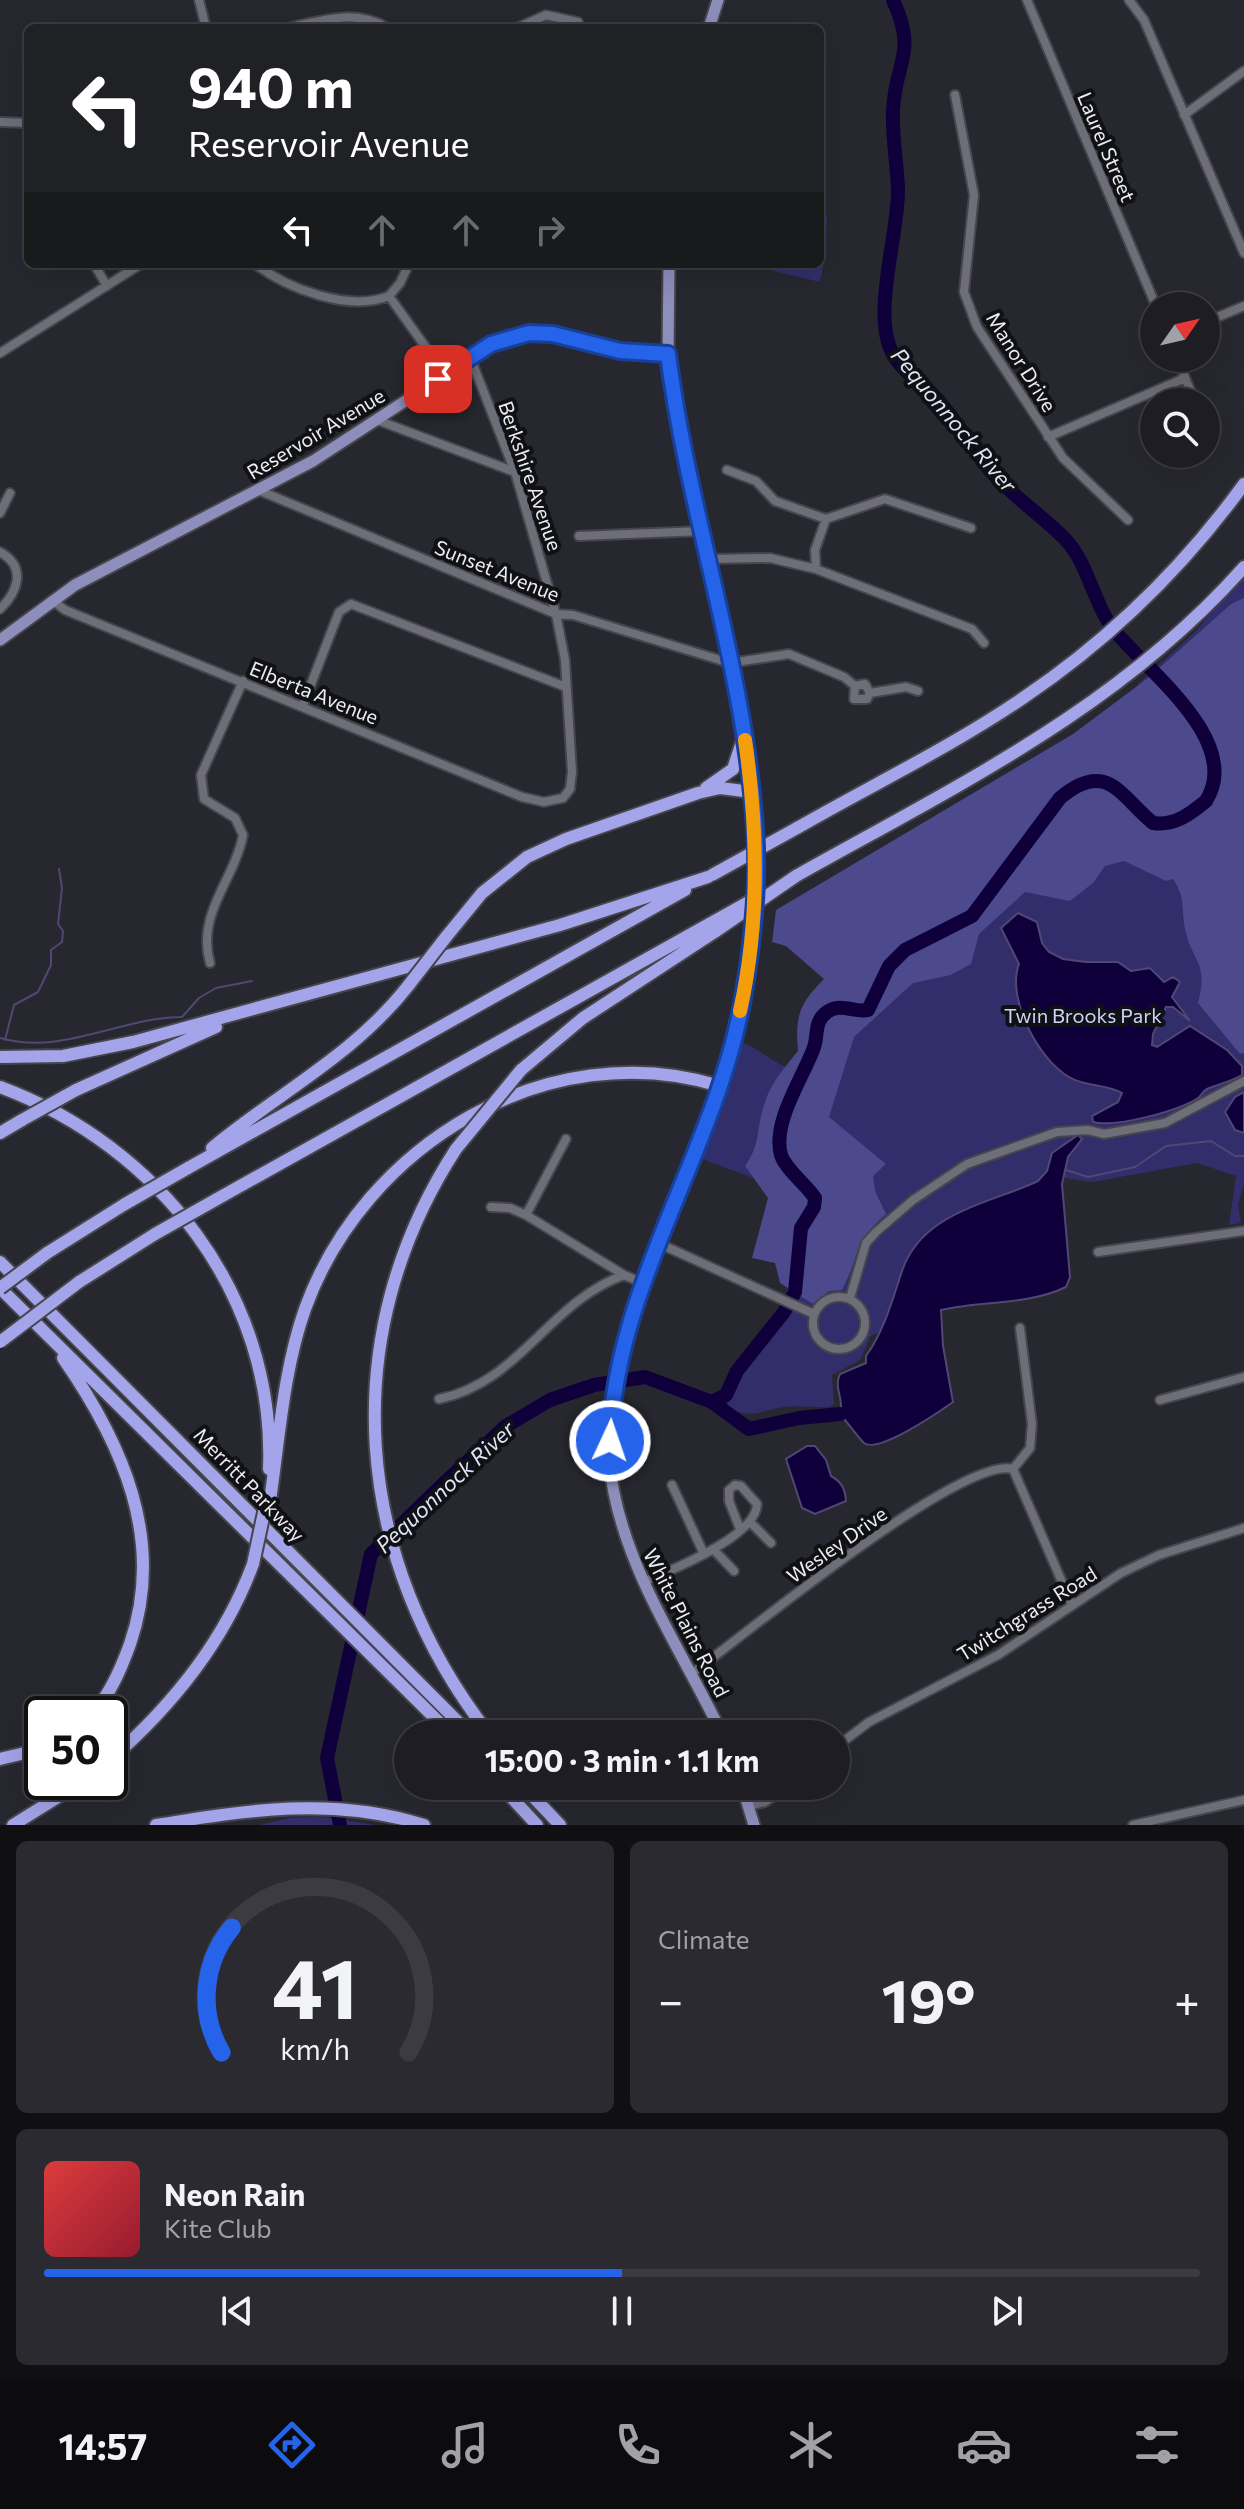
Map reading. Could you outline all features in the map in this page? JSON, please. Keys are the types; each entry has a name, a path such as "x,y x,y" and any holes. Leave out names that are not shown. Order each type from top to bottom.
{"highway":[{"path":"0,1288 47,1253 125,1204 997,714 1091,647 1145,599 1195,546 1244,484"},
{"path":"0,1342 79,1282 155,1234 713,927 796,876 1033,743 1124,681 1180,633 1244,567"},
{"path":"689,795 728,774 736,763 744,736"},
{"path":"188,1168 244,1121 351,1048 408,986 482,893 527,857 566,839 689,795 720,788 752,792"},
{"path":"0,1057 63,1056 111,1048 560,925 710,876"},
{"path":"480,1720 437,1657 395,1555 384,1506 373,1416 384,1314 414,1228 456,1149 521,1070 583,1018 713,927"},
{"path":"0,1133 76,1090 169,1045 317,992"},
{"path":"128,1744 151,1723 204,1659 236,1605 253,1564 267,1505 295,1344 305,1310 342,1235 369,1198 400,1166 477,1111 555,1082 629,1074 720,1086"},
{"path":"0,1087 34,1100 107,1142 172,1202 203,1242 239,1305 260,1370 269,1437 267,1505"},
{"name":"Merritt Parkway","path":"0,1262 346,1619 455,1720"},
{"name":"Merritt Parkway","path":"0,1288 346,1619"},
{"path":"45,1333 91,1399 118,1448 139,1512 143,1540 140,1604 133,1633 105,1696"},
{"name":"Merritt Parkway","path":"368,1641 439,1720"},
{"path":"0,1759 24,1753"},
{"path":"13,1825 53,1800"},
{"path":"514,1800 537,1825"},
{"path":"536,1800 560,1825"},
{"path":"546,1800 569,1825"},
{"path":"156,1825 265,1808 321,1806 424,1825"}],"main road":[{"path":"710,24 718,0"},
{"name":"White Plains Road","path":"669,268 668,354 678,425 744,736 752,792 756,872 744,992 720,1086 643,1283 619,1360 612,1408 613,1492 628,1550 715,1720"},
{"name":"Reservoir Avenue","path":"0,640 52,600 116,562 313,461 470,357 506,338 540,333 620,351 668,354"},
{"path":"747,1800 754,1825"}],"street":[{"path":"199,0 205,24"},
{"name":"Laurel Street","path":"1027,0 1150,292"},
{"path":"1129,0 1144,20 1244,253"},
{"path":"526,24 546,15 578,22"},
{"path":"308,24 345,17 378,24"},
{"path":"1184,115 1244,71"},
{"name":"Manor Drive","path":"955,95 974,195 964,292 977,327 1063,458 1128,520"},
{"path":"0,122 24,123"},
{"path":"96,268 107,286"},
{"path":"0,353 135,268"},
{"path":"262,268 283,281 333,298 364,300 389,296 407,268"},
{"path":"389,296 445,374"},
{"path":"1220,316 1244,306"},
{"name":"Berkshire Avenue","path":"470,357 515,472 556,614 566,687 572,772 566,796"},
{"path":"1183,372 1189,388"},
{"path":"1048,437 1185,378"},
{"path":"377,420 515,472"},
{"path":"727,470 756,481 775,501 826,519 885,499 971,528"},
{"name":"Sunset Avenue","path":"258,490 556,614 573,615 730,663"},
{"path":"0,513 10,493"},
{"path":"816,569 815,550 826,519"},
{"path":"579,536 702,531"},
{"path":"0,552 13,563 18,581 15,593 0,609"},
{"path":"708,559 770,558 816,569 972,629 984,643"},
{"name":"Elberta Avenue","path":"52,600 65,610 522,797 550,802 566,796"},
{"path":"303,705 339,612 347,605 355,605 566,687"},
{"path":"730,663 789,654 844,677 855,686"},
{"path":"210,963 205,943 207,922 243,835 235,818 204,799 200,780 243,681"},
{"path":"855,686 865,684 870,693"},
{"path":"855,686 852,693 857,701 864,701 870,693 906,687 918,691"},
{"path":"850,1298 866,1243 913,1200 967,1164 1057,1132 1088,1130 1104,1134 1165,1123 1244,1081"},
{"path":"526,1215 566,1139"},
{"path":"491,1207 510,1208 526,1215 624,1275 643,1283"},
{"path":"1098,1252 1244,1231"},
{"path":"660,1244 814,1314"},
{"path":"439,1399 466,1393 482,1385 505,1369 567,1310 624,1275"},
{"path":"850,1298 858,1305 866,1321 861,1338 847,1349 829,1347 821,1342 813,1326 814,1314 828,1299 850,1298"},
{"path":"1020,1328 1032,1424 1030,1448 1013,1469 1072,1605"},
{"path":"1160,1400 1244,1377"},
{"name":"Wesley Drive","path":"691,1674 846,1556 924,1505 990,1469 1013,1469"},
{"path":"672,1485 704,1554"},
{"path":"643,1582 713,1549 750,1522 757,1513 757,1504 741,1486 735,1485 729,1490 729,1501 740,1529"},
{"path":"750,1522 771,1543"},
{"name":"Twitchgrass Road","path":"850,1736 869,1722 998,1655 1121,1573 1159,1555 1244,1528"},
{"path":"713,1549 734,1571"},
{"path":"749,1806 768,1800"},
{"path":"1133,1825 1244,1800"}],"green space":[{"path":"824,215 827,216 824,261"},
{"path":"762,268 823,268 820,282"},
{"name":"Twin Brooks Park","path":"1244,572 1244,1183 1238,1205 1241,1223 1229,1225 1236,1176 1197,1163 1092,1182 1052,1176 885,1330 871,1336 860,1360 832,1375 834,1404 830,1407 789,1406 748,1414 727,1406 730,1395 785,1305 793,1243 807,1198 702,1159 730,1086 741,1042 797,1070 1155,699 1137,685 1196,631"},
{"path":"322,1817 376,1825 259,1825 289,1818"}],"shaded area":[{"path":"1244,598 1244,1053 1240,1054 1198,1003 1201,970 1188,940 1181,898 1173,879 1166,881 1124,861 1105,866 1093,883 1070,901 1025,892 979,934 971,964 951,975 913,983 854,1037 829,1117 886,1164 873,1176 875,1191 886,1214 863,1241 842,1290 829,1291 813,1304 780,1283 775,1263 752,1258 768,1198 745,1166 754,1151 770,1090 798,1051 800,1011 824,979 786,946 772,942 776,910 1073,734 1148,678 1231,604"},
{"path":"1018,913 1037,922 1042,943 1049,952 1063,959 1118,962 1131,971 1150,968 1164,982 1173,977 1180,982 1172,997 1190,1021 1173,1007 1166,1007 1153,1034 1152,1045 1157,1047 1190,1026 1227,1050 1242,1066 1242,1075 1207,1089 1189,1103 1162,1113 1116,1123 1093,1122 1092,1116 1118,1102 1122,1093 1069,1077 1046,1057 1036,1042 1021,1010 1017,993 1019,964 1001,928"},
{"path":"1244,1092 1244,1133 1235,1130 1225,1112 1235,1097"},
{"path":"1078,1135 1082,1139 1068,1157 1062,1184 1070,1277 1066,1287 1020,1300 941,1310 943,1346 953,1402 882,1443 864,1443 840,1414 838,1379 840,1374 866,1363 866,1356 883,1326 912,1251 925,1235 959,1212 1038,1181 1047,1171 1052,1153"},
{"path":"807,1446 815,1446 826,1460 831,1476 840,1483 846,1497 846,1501 815,1514 802,1508 786,1459"}],"waterway":[{"name":"Pequonnock River","path":"712,1402 726,1395 737,1371 784,1312 795,1292 801,1228 814,1207 815,1198 784,1161 779,1142 784,1115 815,1045 818,1025 823,1016 837,1008 868,1010 889,966 905,950 972,916 1060,798 1076,787 1090,781 1102,781 1122,793 1153,823 1168,823 1182,818 1206,801 1214,778 1212,754 1202,731 1167,685 1114,630 1074,550 998,479 931,392 894,356 887,339 885,298 898,189 893,111 905,46 893,0"},
{"path":"5,1040 14,1005 38,992 51,965 51,950 62,942 63,931 58,924 62,888 59,869"},
{"path":"0,1038 46,1042 182,1017 199,998 216,988 252,981"},
{"path":"1066,1170 1088,1177 1135,1167 1166,1146 1211,1141 1235,1156 1244,1156"},
{"name":"Pequonnock River","path":"340,1825 327,1758 371,1554 506,1426 550,1400 594,1385 645,1377 712,1402 749,1429 799,1418 840,1414"}],"slow traffic":[{"path":"740,1011 756,872 756,831 745,740"}],"route":[{"path":"438,379 491,344 529,333 553,334 620,351 668,354 673,400 744,736 756,831 756,872 744,992 720,1086 624,1339 612,1408 610,1441"}]}
